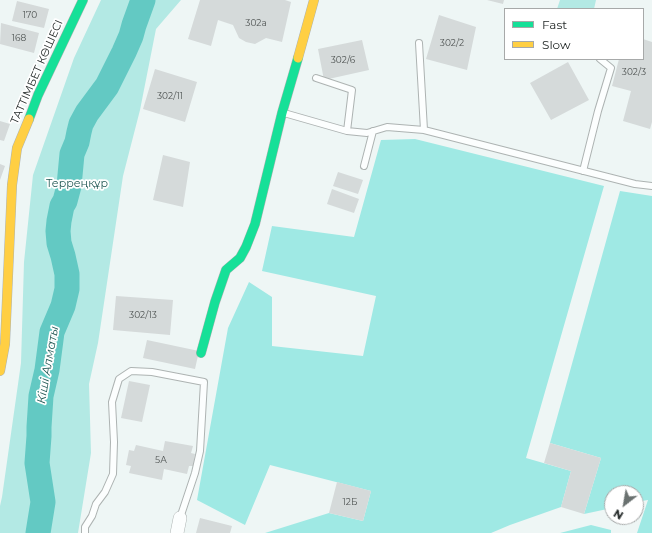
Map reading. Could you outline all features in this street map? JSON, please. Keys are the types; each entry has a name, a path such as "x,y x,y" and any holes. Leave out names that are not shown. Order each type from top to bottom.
{"street":[{"name":"ТАТТІМБЕТ КӨШЕСІ","path":"0,371 5,344 12,185 17,148 38,95 83,0"},
{"path":"202,353 215,302 226,270 240,258 255,224 282,113 314,0"},
{"path":"177,533 180,518"}],"lane":[{"path":"419,43 424,130"},
{"path":"583,171 598,111 611,68 601,60"},
{"path":"316,78 352,90 347,130"},
{"path":"282,113 347,130 367,133 387,127 424,130 635,184 652,186"},
{"path":"364,166 373,131"},
{"path":"85,533 85,527 92,516 96,504 106,492 113,474 114,442 112,402 119,379 131,371 152,372 204,382 200,451 180,518"}],"green space":[{"name":"Терреңқұр","path":"101,0 181,0 156,29 140,110 123,176 98,343 89,384 91,453 78,533 0,533 0,506 21,363 24,262 33,175 74,58"},
{"path":"560,0 596,0 594,8 557,8"}],"shaded area":[{"path":"415,139 604,186 526,458 571,471 561,507 491,533 265,533 329,513 363,521 371,491 270,465 245,525 197,500 228,328 249,282 272,297 272,346 363,356 376,296 262,271 272,226 354,237 381,140"},
{"path":"620,191 652,196 652,533 637,533 640,525 644,525 644,512 648,500 644,501 644,485 604,485 604,510 584,514 601,458 550,443"},
{"path":"591,525 611,530 611,533 560,533"}],"building":[{"path":"200,0 285,0 291,2 282,42 266,38 255,44 246,42 239,38 233,25 218,20 211,46 188,39"},
{"path":"487,0 504,0 503,4"},
{"path":"17,1 49,9 44,28 12,21"},
{"path":"439,15 476,27 467,70 426,59"},
{"path":"1,23 39,33 34,53 0,44"},
{"path":"644,39 652,42 652,122 650,129 623,121 631,91 612,86 619,60 644,60"},
{"path":"362,40 369,70 324,80 318,49"},
{"path":"568,62 589,100 551,120 530,83"},
{"path":"155,69 197,82 185,122 143,109"},
{"path":"0,121 10,124 4,141 0,140"},
{"path":"163,155 190,162 183,207 153,200"},
{"path":"0,164 5,166 0,180"},
{"path":"338,172 363,180 358,194 333,186"},
{"path":"332,189 359,199 354,213 327,204"},
{"path":"116,296 173,300 170,335 113,330"},
{"path":"147,340 199,351 195,369 143,358"},
{"path":"129,381 150,385 142,422 121,418"},
{"path":"165,441 193,446 191,453 195,454 193,466 189,466 187,474 164,469 162,480 129,473 131,466 126,465 129,450 134,451 136,445 163,451"},
{"path":"550,443 601,458 584,514 561,507 571,471 544,463"},
{"path":"337,482 371,491 363,521 329,513"},
{"path":"200,518 232,526 230,533 196,533"}],"waterway":[{"name":"Кіші Алматы","path":"38,533 43,502 37,463 41,396 47,370 52,332 63,306 67,289 67,274 59,243 58,231 62,206 69,186 72,154 77,142 81,124 87,113 107,86 124,52 143,0"}],"traffic: fast":[{"path":"29,119 38,95 83,0"},
{"path":"201,353 215,302 226,270 240,258 255,224 282,113 298,58"}],"traffic: slow":[{"path":"298,58 314,0"},
{"path":"0,371 5,344 12,185 17,148 29,119"}]}
